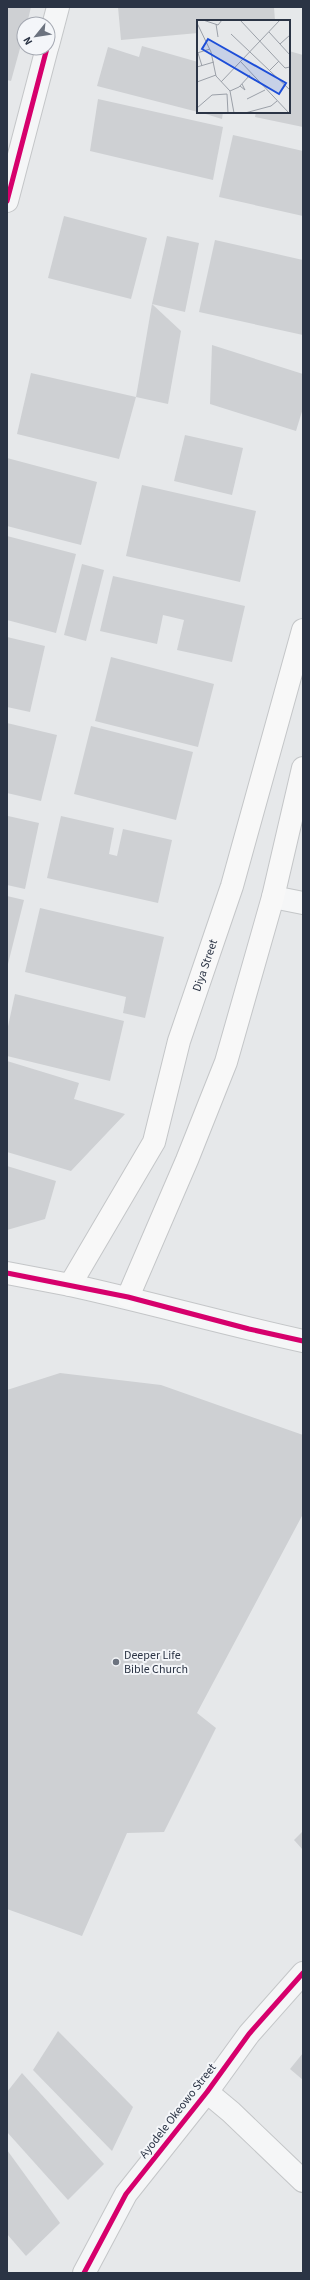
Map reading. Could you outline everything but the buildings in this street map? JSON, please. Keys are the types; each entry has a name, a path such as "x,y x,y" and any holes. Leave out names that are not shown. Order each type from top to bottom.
{"main road":[{"name":"Diya Street","path":"70,1285 154,1142 179,1041 232,886 303,630"},
{"path":"128,1297 187,1160 226,1062 273,897 303,768"},
{"path":"7,1273 70,1285"}],"street":[{"path":"7,201 45,56"},
{"path":"273,897 303,903"},
{"path":"70,1285 128,1297 249,1329 303,1341"},
{"name":"Ayodele Okeowo Street","path":"84,2273 126,2194 207,2092 249,2034 303,1973"},
{"path":"207,2092 231,2112 303,2181"}],"cycle path":[{"path":"7,201 45,56"},
{"path":"7,1273 128,1297 249,1329 303,1341"},
{"path":"84,2273 126,2194 207,2092 249,2034 303,1973"}],"place":[{"name":"Deeper Life Bible Church","path":"116,1662"}]}
